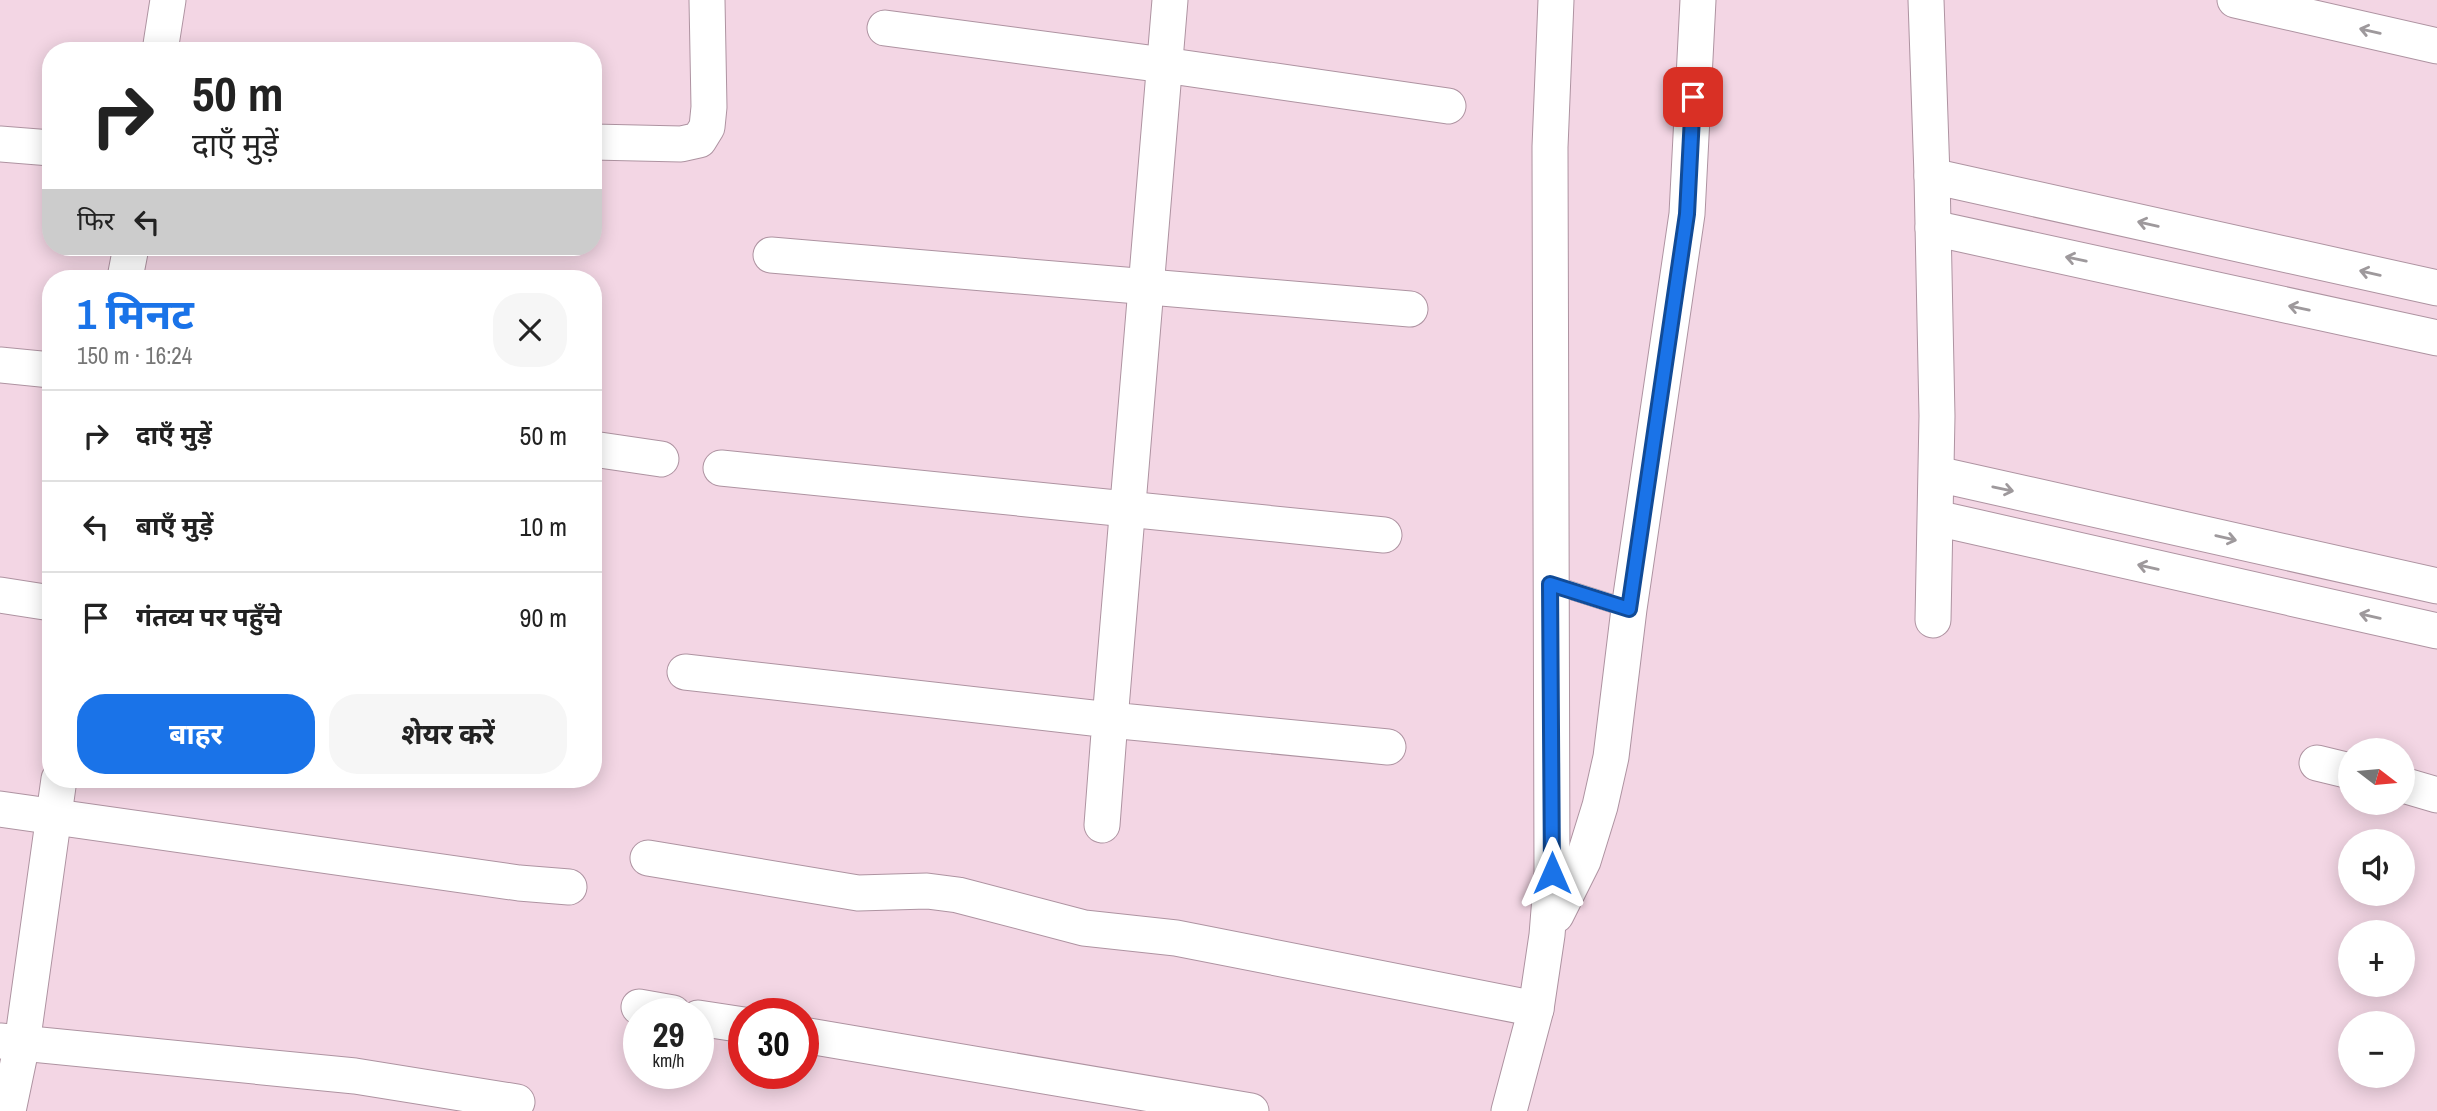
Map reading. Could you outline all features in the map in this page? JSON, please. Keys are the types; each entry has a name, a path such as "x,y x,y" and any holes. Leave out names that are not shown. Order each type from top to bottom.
{"street":[{"path":"161,42 168,0"},
{"path":"602,142 681,144 699,140 707,127 709,107 707,0"},
{"path":"1102,825 1170,0"},
{"path":"1509,1111 1536,1009 1547,935 1552,873 1550,148 1556,0"},
{"path":"1547,935 1583,861 1600,806 1611,757 1629,609 1687,214 1698,0"},
{"path":"1926,0 1933,176 1937,474 1933,620"},
{"path":"2235,0 2437,46"},
{"path":"885,28 1448,106"},
{"path":"0,144 42,147"},
{"path":"1933,176 2437,288"},
{"path":"1933,228 2437,338"},
{"path":"771,255 1410,309"},
{"path":"0,365 42,369"},
{"path":"602,450 661,459"},
{"path":"721,468 1384,535"},
{"path":"1937,474 2437,586"},
{"path":"1936,518 2437,631"},
{"path":"0,595 42,602"},
{"path":"685,672 1110,720 1388,747"},
{"path":"2317,762 2338,768"},
{"path":"8,1111 11,1042 58,788"},
{"path":"2415,789 2437,795"},
{"path":"0,809 519,883 569,887"},
{"path":"649,858 858,893 927,891 958,895 1084,928 1176,938 1536,1009"},
{"path":"819,1038 1251,1111"},
{"path":"11,1042 355,1076 517,1102"}],"lane":[{"path":"1550,584 1629,609"}],"route":[{"path":"1552,873 1550,584 1629,609 1687,214 1693,97"}]}
